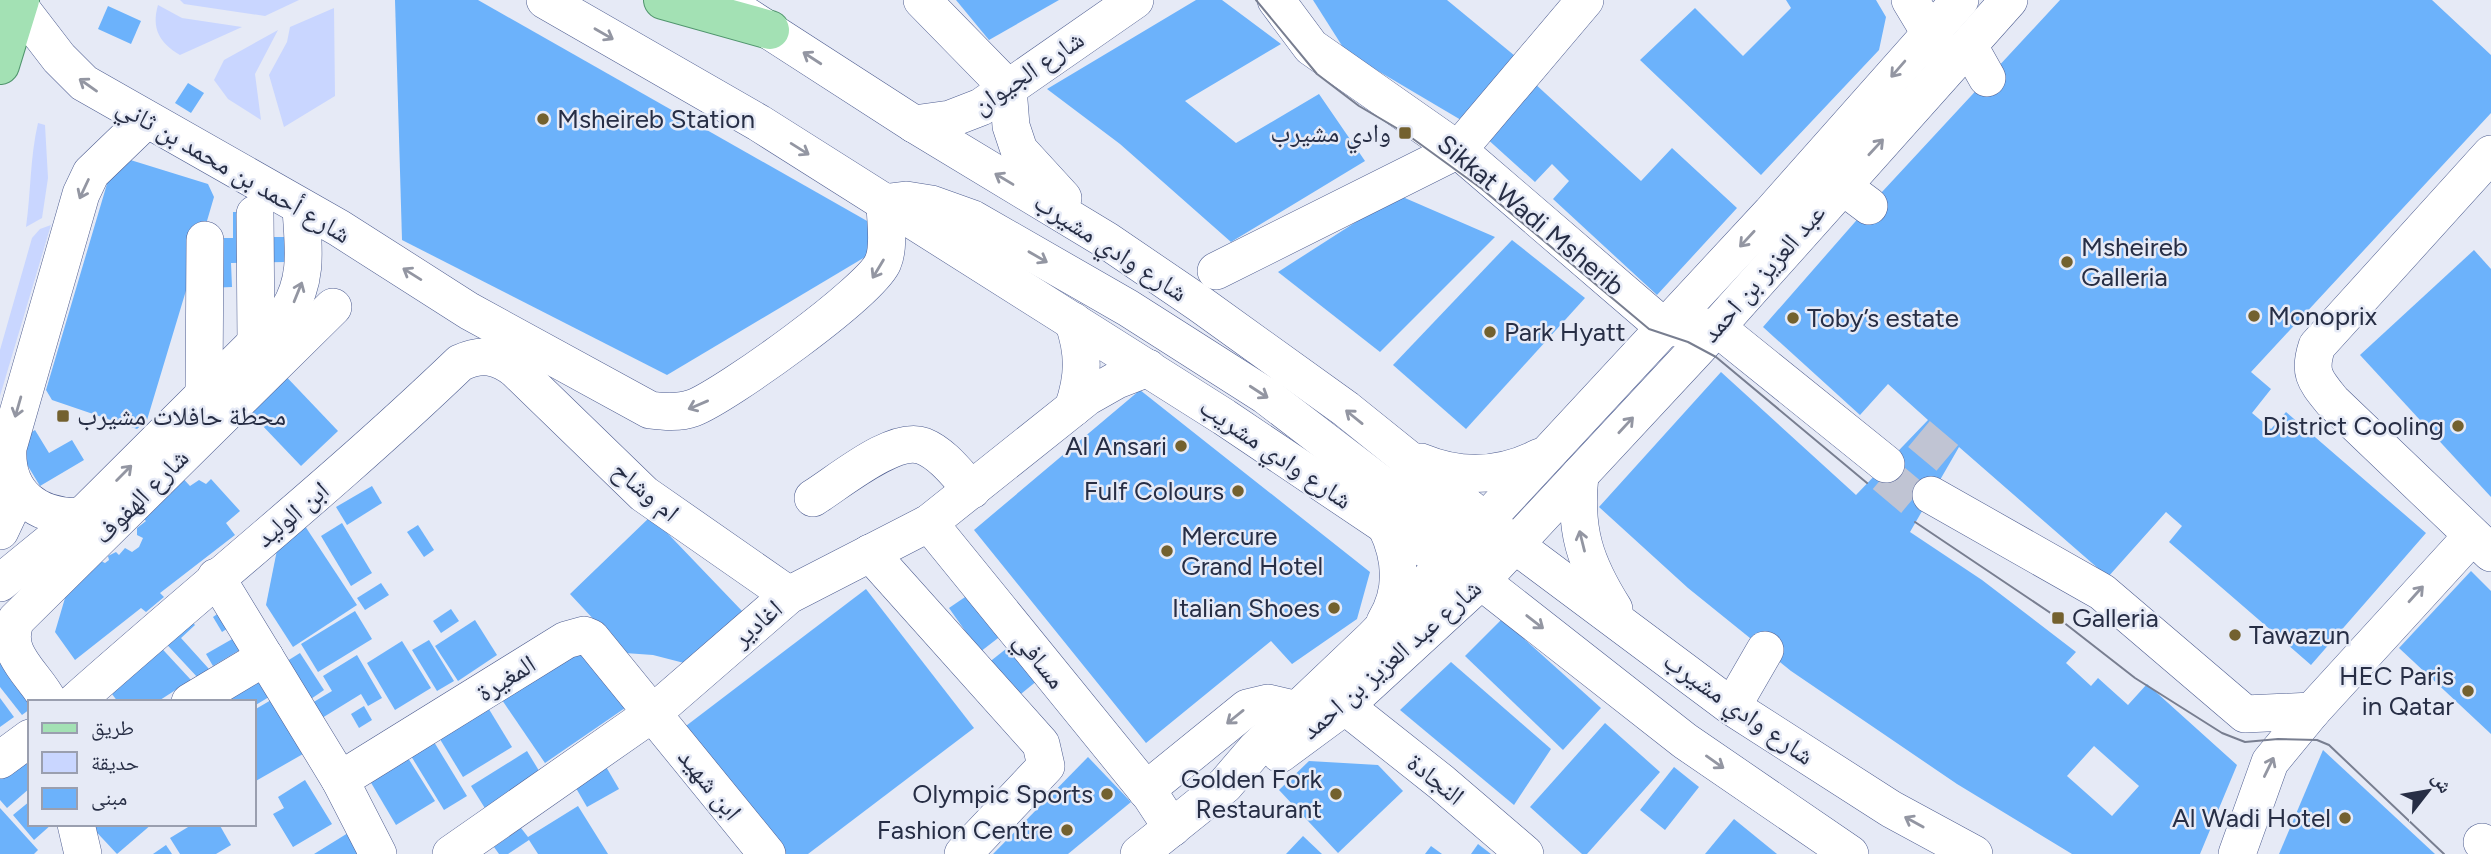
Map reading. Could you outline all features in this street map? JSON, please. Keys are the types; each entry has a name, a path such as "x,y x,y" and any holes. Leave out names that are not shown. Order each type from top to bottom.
{"main road":[{"path":"663,0 770,30"},
{"name":"شارع أحمد بن محمد بن ثاني","path":"0,65 19,3"}],"street":[{"path":"545,0 759,123 1073,321 1082,355 1082,372 1073,408"},
{"name":"شارع وادي مشيرب","path":"720,0 914,124 1106,240 1291,368 1396,449 1466,541"},
{"path":"922,0 1008,88 1011,127 1019,150 1035,171 1106,240"},
{"name":"شارع الجيوان","path":"914,124 966,114 1135,0"},
{"name":"Sikkat Wadi Msherib","path":"1254,0 1311,47 1458,150 1665,328"},
{"name":"Sikkat Wadi Msherib","path":"1276,0 1311,47"},
{"path":"1216,271 1458,150 1585,0"},
{"path":"1910,0 1930,33 1965,50 1987,78"},
{"name":"عبد العزيز بن احمد","path":"1515,545 1716,327 1855,195 1965,50 2009,0"},
{"path":"1957,1 1965,50"},
{"name":"عبد العزيز بن احمد","path":"1466,541 1665,328 1957,1"},
{"name":"شارع أحمد بن محمد بن ثاني","path":"19,3 68,68 84,83 301,208 469,311 650,410 678,412 705,403 819,325 872,280 884,260 885,203"},
{"path":"82,516 47,513 18,493 8,471 8,448 80,194 91,173 146,121"},
{"path":"2237,854 2270,762 2312,710 2481,544 2373,463 2317,382 2311,365 2318,346 2379,258 2491,154"},
{"path":"885,203 906,200 930,204 973,219 1128,308 1266,396 1466,541"},
{"path":"0,583 82,516 216,380 288,312 301,287 304,260 301,208"},
{"path":"255,214 256,343"},
{"path":"216,380 217,240"},
{"name":"شارع الهفوف","path":"48,700 15,653 11,636 16,620 333,307"},
{"name":"شارع وادي مشريب","path":"1073,321 1386,526 1466,541 1515,545"},
{"path":"1665,328 1716,327 1886,464"},
{"name":"ابن الوليد","path":"77,700 215,577 318,494 460,363 483,356 495,358 516,370"},
{"name":"اغادير","path":"451,854 653,713 789,595 929,523 1102,387 1148,368"},
{"name":"ام وشاح","path":"516,370 644,494 789,595"},
{"path":"1396,449 1441,470 1475,475 1506,470 1547,453"},
{"path":"813,498 885,452 900,452 921,460 966,495"},
{"path":"1580,475 1576,510 1581,540 1590,566 1623,624"},
{"path":"0,531 18,493"},
{"path":"1931,495 2102,592 2245,714 2312,710"},
{"name":"مسافي","path":"929,523 1148,793 1184,818"},
{"path":"1374,638 1390,614 1398,585 1398,559 1386,526"},
{"name":"شارع وادي مشريب","path":"1466,541 1481,581"},
{"name":"شارع عبد العزيز بن احمد","path":"1225,785 1248,757 1374,638 1466,541"},
{"name":"شارع وادي مشيرب","path":"1515,545 1732,707 1891,809 1974,854"},
{"name":"شارع عبد العزيز بن احمد","path":"1139,854 1225,785 1268,763 1345,706 1481,581 1515,545"},
{"path":"870,553 1041,744 1046,754 1046,766 963,854"},
{"path":"215,577 340,780 378,854"},
{"name":"شارع وادي مشيرب","path":"1481,581 1685,741 1850,854"},
{"name":"المغيرة","path":"340,780 576,635 591,638 653,713"},
{"path":"1732,707 1765,650"},
{"path":"193,700 265,657"},
{"path":"1148,793 1247,708 1268,703 1298,710"},
{"name":"النجادة","path":"1345,706 1441,782 1525,854"},
{"name":"ابن شهيد","path":"653,713 767,854"},
{"path":"0,760 28,739"}],"green space":[{"path":"180,0 299,0 265,16 184,4"},
{"path":"158,5 182,18 242,27 180,55 167,46 159,35 156,21"},
{"path":"334,8 335,96 284,127 269,75 287,42 290,27"},
{"path":"278,30 255,74 261,120 228,99 214,80 224,60"},
{"path":"38,123 45,125 48,178 42,218 26,227 33,149"},
{"path":"51,225 0,396 0,350 32,238 40,229"}],"building":[{"name":"Msheireb Station","path":"395,0 478,0 897,238 667,375 402,240"},
{"path":"956,0 1059,0 989,40"},
{"path":"1196,0 1222,0 1281,44 1185,101 1236,143 1319,94 1365,161 1231,242 1120,144 1047,89"},
{"path":"1313,0 1447,0 1515,56 1461,120 1346,52"},
{"path":"1786,0 1876,0 1886,17 1879,50 1761,175 1640,60 1695,8 1743,56 1791,8"},
{"path":"2060,0 2432,0 2491,55 2491,113 2251,372 2271,389 2252,413 2271,429 2286,412 2426,533 2311,665 2169,542 2182,526 2166,512 2108,577 1959,447 1910,532 1982,580 2076,652 2066,663 2091,686 2098,678 2128,705 2147,684 2237,765 2200,854 2072,854 1957,784 1791,671 1688,588 1599,507 1721,372 1856,495 1928,420 1888,384 1860,415 1763,327 1869,206","holes":["2094,746 2139,786 2112,816 2067,776"]},
{"path":"108,6 141,21 131,44 98,29"},
{"path":"1533,82 1641,181 1672,148 1737,208 1657,295 1553,199 1569,181 1552,164 1535,182 1484,136"},
{"path":"188,83 204,93 191,113 175,103"},
{"path":"124,158 208,184 214,197 202,238 233,238 233,212 258,212 259,237 285,237 286,262 231,263 232,287 207,288 194,264 147,420 137,429 52,400 46,390 112,167"},
{"path":"1398,195 1495,237 1380,352 1278,272"},
{"name":"Park Hyatt","path":"1512,240 1585,298 1466,429 1393,365"},
{"name":"District Cooling","path":"2474,250 2491,269 2491,497 2360,355"},
{"path":"278,368 338,431 301,466 241,403"},
{"name":"Mercure Grand Hotel","path":"1140,390 1370,572 1357,619 1292,664 1271,641 1146,743 974,530"},
{"path":"35,430 49,453 72,440 84,460 40,486 14,443"},
{"path":"177,472 190,486 199,480 206,484 211,479 240,511 226,523 235,535 160,593 164,597 146,612 141,608 75,660 55,632 65,598 62,593 99,560 105,563 109,560 108,556 116,552 119,555 125,548 132,552 139,547 143,538 137,535 137,528 146,521 137,513"},
{"path":"372,486 382,503 347,525 336,507"},
{"path":"651,516 743,612 688,664 653,655 625,653 570,594"},
{"path":"342,523 372,573 351,586 321,536"},
{"path":"418,525 434,550 424,557 407,532"},
{"path":"305,526 357,605 293,647 266,605 278,545"},
{"name":"HEC Paris in Qatar","path":"2471,571 2491,591 2491,734 2399,648"},
{"path":"381,583 389,595 365,610 357,598"},
{"path":"866,589 974,728 808,854 778,854 678,732"},
{"path":"971,593 1002,635 980,652 949,608"},
{"path":"226,608 236,623 222,632 213,617"},
{"path":"451,609 459,621 441,633 433,621"},
{"path":"355,611 372,639 318,672 301,644"},
{"path":"183,612 195,625 181,638 209,669 199,679 158,635"},
{"path":"1502,619 1601,708 1563,750 1465,656"},
{"path":"475,620 497,655 458,681 435,646"},
{"path":"241,634 248,645 213,666 206,654"},
{"path":"154,640 191,680 160,700 116,700 106,686"},
{"path":"429,640 454,681 437,691 412,650"},
{"path":"402,641 431,688 395,710 367,663"},
{"path":"580,642 625,708 545,763 500,697"},
{"path":"1011,645 1038,680 1011,702 983,667"},
{"path":"300,653 324,690 308,701 284,663"},
{"path":"0,655 29,700 28,710 22,715 0,687"},
{"path":"357,655 382,698 368,706 361,694 322,718 312,703 332,691 323,676"},
{"path":"1451,662 1551,749 1514,805 1400,710"},
{"path":"257,665 274,694 256,705 256,700 211,700"},
{"path":"278,696 310,750 256,781 256,709"},
{"path":"0,698 14,717 0,727"},
{"path":"484,701 512,747 463,777 435,731"},
{"path":"364,706 372,720 359,728 351,714"},
{"path":"1605,723 1660,772 1587,854 1582,854 1530,807"},
{"path":"431,737 467,796 444,810 408,751"},
{"name":"Al Wadi Hotel","path":"2323,750 2435,854 2279,854"},
{"path":"527,751 544,779 488,813 471,786"},
{"path":"28,755 28,790 7,808 0,800 0,767"},
{"path":"1088,757 1131,802 1068,854 993,854"},
{"path":"408,758 435,801 396,825 370,781"},
{"path":"1309,761 1378,765 1403,791 1338,853 1279,790"},
{"path":"605,765 619,789 587,807 573,783"},
{"path":"1674,767 1699,787 1665,830 1640,810"},
{"path":"305,780 332,824 293,847 273,814 284,808 278,797"},
{"path":"28,803 28,826 50,826 34,840 13,815"},
{"path":"578,806 608,854 538,854 529,840 508,854 499,854 494,847 521,828 528,837"},
{"path":"0,808 38,850 34,854 0,854"},
{"path":"1734,819 1777,854 1705,854"},
{"path":"91,826 150,826 117,854"},
{"path":"190,826 220,826 231,845 216,854 180,854 170,838"},
{"path":"348,833 359,854 314,854"},
{"path":"1303,836 1322,854 1286,854"},
{"path":"1478,844 1491,854 1471,854"},
{"path":"166,845 172,854 153,854"},
{"path":"1431,846 1442,854 1425,854"}],"tunnel":[{"path":"1887,501 1944,433"}],"tram line":[{"path":"1256,0 1317,74 1359,106 1405,133 1482,189 1649,329 1688,342 1716,357 1867,483"},
{"path":"1915,522 2058,618 2135,678 2222,733 2245,742 2317,740 2329,745 2444,854"}],"place":[{"name":"Msheireb Station","path":"543,119"},
{"name":"وادي مشيرب","path":"1405,133"},
{"name":"Msheireb Galleria","path":"2067,262"},
{"name":"Monoprix","path":"2254,316"},
{"name":"Toby’s estate","path":"1793,318"},
{"name":"Park Hyatt","path":"1490,332"},
{"name":"محطة حافلات مشيرب","path":"63,416"},
{"name":"District Cooling","path":"2458,426"},
{"name":"Al Ansari","path":"1181,446"},
{"name":"Fulf Colours","path":"1238,491"},
{"name":"Mercure Grand Hotel","path":"1167,551"},
{"name":"Italian Shoes","path":"1334,608"},
{"name":"Galleria","path":"2058,618"},
{"name":"Tawazun","path":"2235,635"},
{"name":"HEC Paris in Qatar","path":"2468,691"},
{"name":"Olympic Sports","path":"1107,794"},
{"name":"Golden Fork Restaurant","path":"1336,794"},
{"name":"Al Wadi Hotel","path":"2345,818"},
{"name":"Fashion Centre","path":"1067,830"}]}
